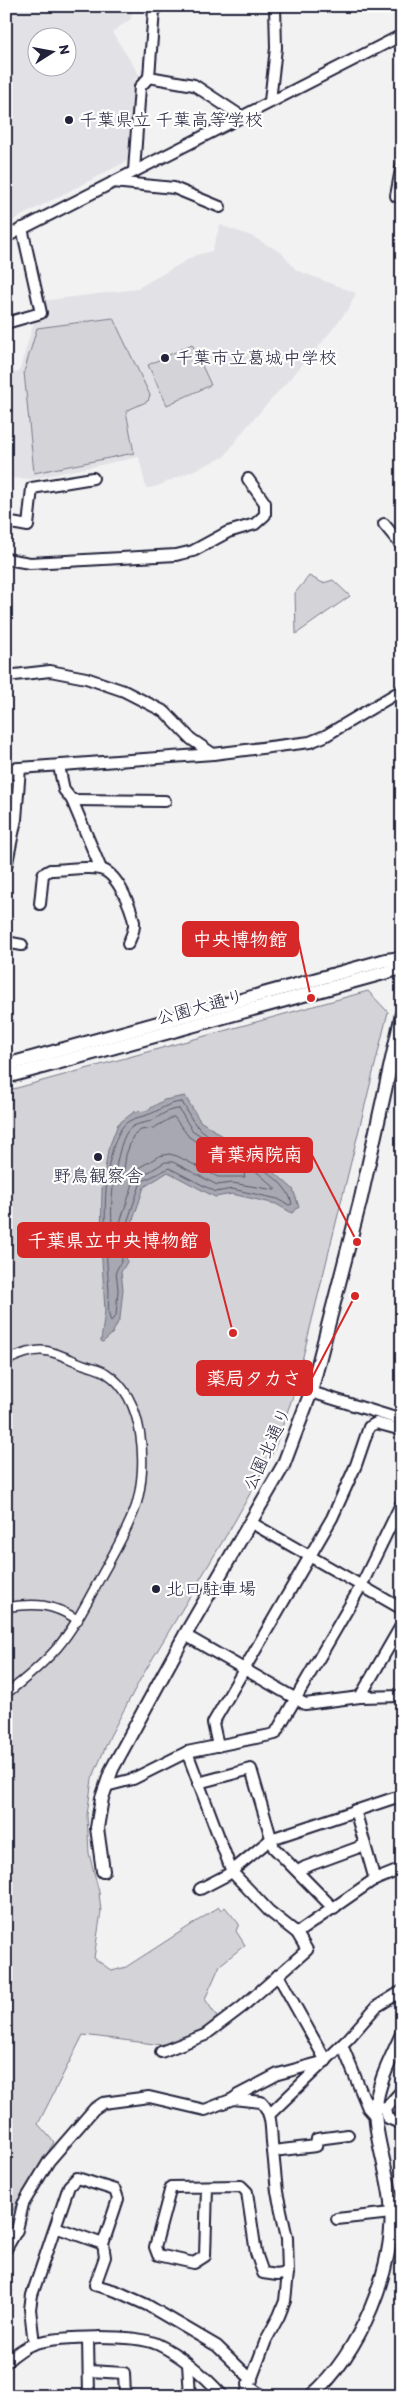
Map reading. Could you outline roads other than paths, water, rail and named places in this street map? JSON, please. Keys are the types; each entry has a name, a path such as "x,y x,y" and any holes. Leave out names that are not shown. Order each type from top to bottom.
{"street":[{"path":"270,101 276,48 275,6"},
{"path":"134,171 140,87 149,77 154,10"},
{"path":"6,237 402,35"},
{"path":"149,77 194,84 241,116"},
{"path":"402,164 396,196 402,197"},
{"path":"112,182 174,188 220,207"},
{"path":"6,323 40,313 22,228"},
{"path":"6,522 28,526 32,488 94,478"},
{"path":"6,559 30,564 131,558 193,551 228,532 255,524 265,515 265,503 248,479"},
{"path":"384,524 402,546"},
{"path":"6,676 50,671 86,678 124,691 165,712 191,739 212,754"},
{"path":"6,769 212,754 310,742 325,736 402,690"},
{"path":"58,766 64,790 72,800 101,869"},
{"path":"6,866 16,819 20,768"},
{"path":"72,800 165,801"},
{"path":"40,904 44,874 50,870 101,869 112,876 125,895 134,922 134,931 128,944"},
{"path":"6,942 22,945"},
{"name":"公園大通り","path":"6,1065 386,960 402,958"},
{"name":"公園大通り","path":"6,1077 402,968"},
{"name":"公園北通り","path":"103,1871 98,1828 102,1798 106,1786 129,1737 283,1466 311,1392 361,1198 402,1014"},
{"path":"6,1362 24,1352 39,1349 106,1373 116,1382 133,1407 140,1426 143,1471 136,1505 125,1533 78,1620 56,1649 6,1694"},
{"path":"311,1392 402,1420"},
{"path":"218,1746 214,1724 344,1492 369,1426 376,1423 402,1430"},
{"path":"106,1786 133,1779 188,1752 275,1734 361,1586 402,1502"},
{"path":"250,1522 402,1609"},
{"path":"6,1607 39,1603 53,1606 78,1620"},
{"path":"360,1697 402,1624"},
{"path":"186,1635 305,1704 360,1697 402,1696"},
{"path":"161,2052 205,2035 242,2007 307,1950 297,1933 269,1911 232,1872 188,1752"},
{"path":"198,1783 250,1769 274,1848 334,1909"},
{"path":"200,1889 232,1872 271,1840 355,1810 397,1797 402,1798"},
{"path":"355,1810 375,1880"},
{"path":"298,1872 305,1867 365,1845"},
{"path":"297,1933 375,1880 402,1869"},
{"path":"278,1975 326,2061"},
{"path":"270,2114 326,2061 376,2008 402,1991"},
{"path":"311,2396 326,2382 347,2353 373,2304 396,2238 391,2212 392,2203 379,2110 385,2072 402,2034"},
{"path":"342,2045 368,2108 379,2110 388,2118 402,2124"},
{"path":"234,2100 238,2094 278,2074 326,2061"},
{"path":"379,2110 402,2090"},
{"path":"6,2249 17,2230 23,2204 49,2161 94,2109 103,2103 149,2096 205,2110 234,2100 260,2102 270,2114 270,2136 274,2151 277,2192 286,2238 288,2273 285,2300 280,2316 266,2340 249,2387 240,2396"},
{"path":"274,2151 316,2146 317,2139 348,2135"},
{"path":"34,2344 30,2309 32,2295 69,2186 77,2178 115,2190 118,2199 103,2244 105,2257 95,2285 116,2291 147,2305 217,2346 249,2387 262,2396"},
{"path":"207,2187 205,2256 194,2263 158,2255 155,2248 171,2187 241,2186 247,2192 256,2253 263,2272 276,2275 288,2273"},
{"path":"337,2219 391,2212"},
{"path":"55,2227 103,2244"},
{"path":"88,2338 89,2396"},
{"path":"6,2362 20,2350 34,2344 88,2338 145,2340 172,2352 202,2372 223,2396"},
{"path":"188,2364 190,2396"},
{"path":"89,2371 124,2373 125,2396"}],"water":[{"path":"185,1096 200,1121 264,1163 293,1189 299,1207 292,1213 276,1204 232,1194 215,1197 168,1172 144,1187 125,1244 127,1262 121,1272 123,1289 120,1318 112,1334 103,1342 101,1341 105,1311 101,1245 102,1189 108,1150 118,1124 134,1112 146,1111 164,1100"}],"place":[{"name":"千葉県立 千葉高等学校","path":"69,120"},
{"name":"千葉市立葛城中学校","path":"165,358"},
{"name":"中央博物館","path":"311,998"},
{"name":"野鳥観察舎","path":"98,1157"},
{"name":"青葉病院南","path":"357,1242"},
{"name":"薬局タカさ","path":"355,1296"},
{"name":"千葉県立中央博物館","path":"233,1333"},
{"name":"北口駐車場","path":"156,1589"}]}
